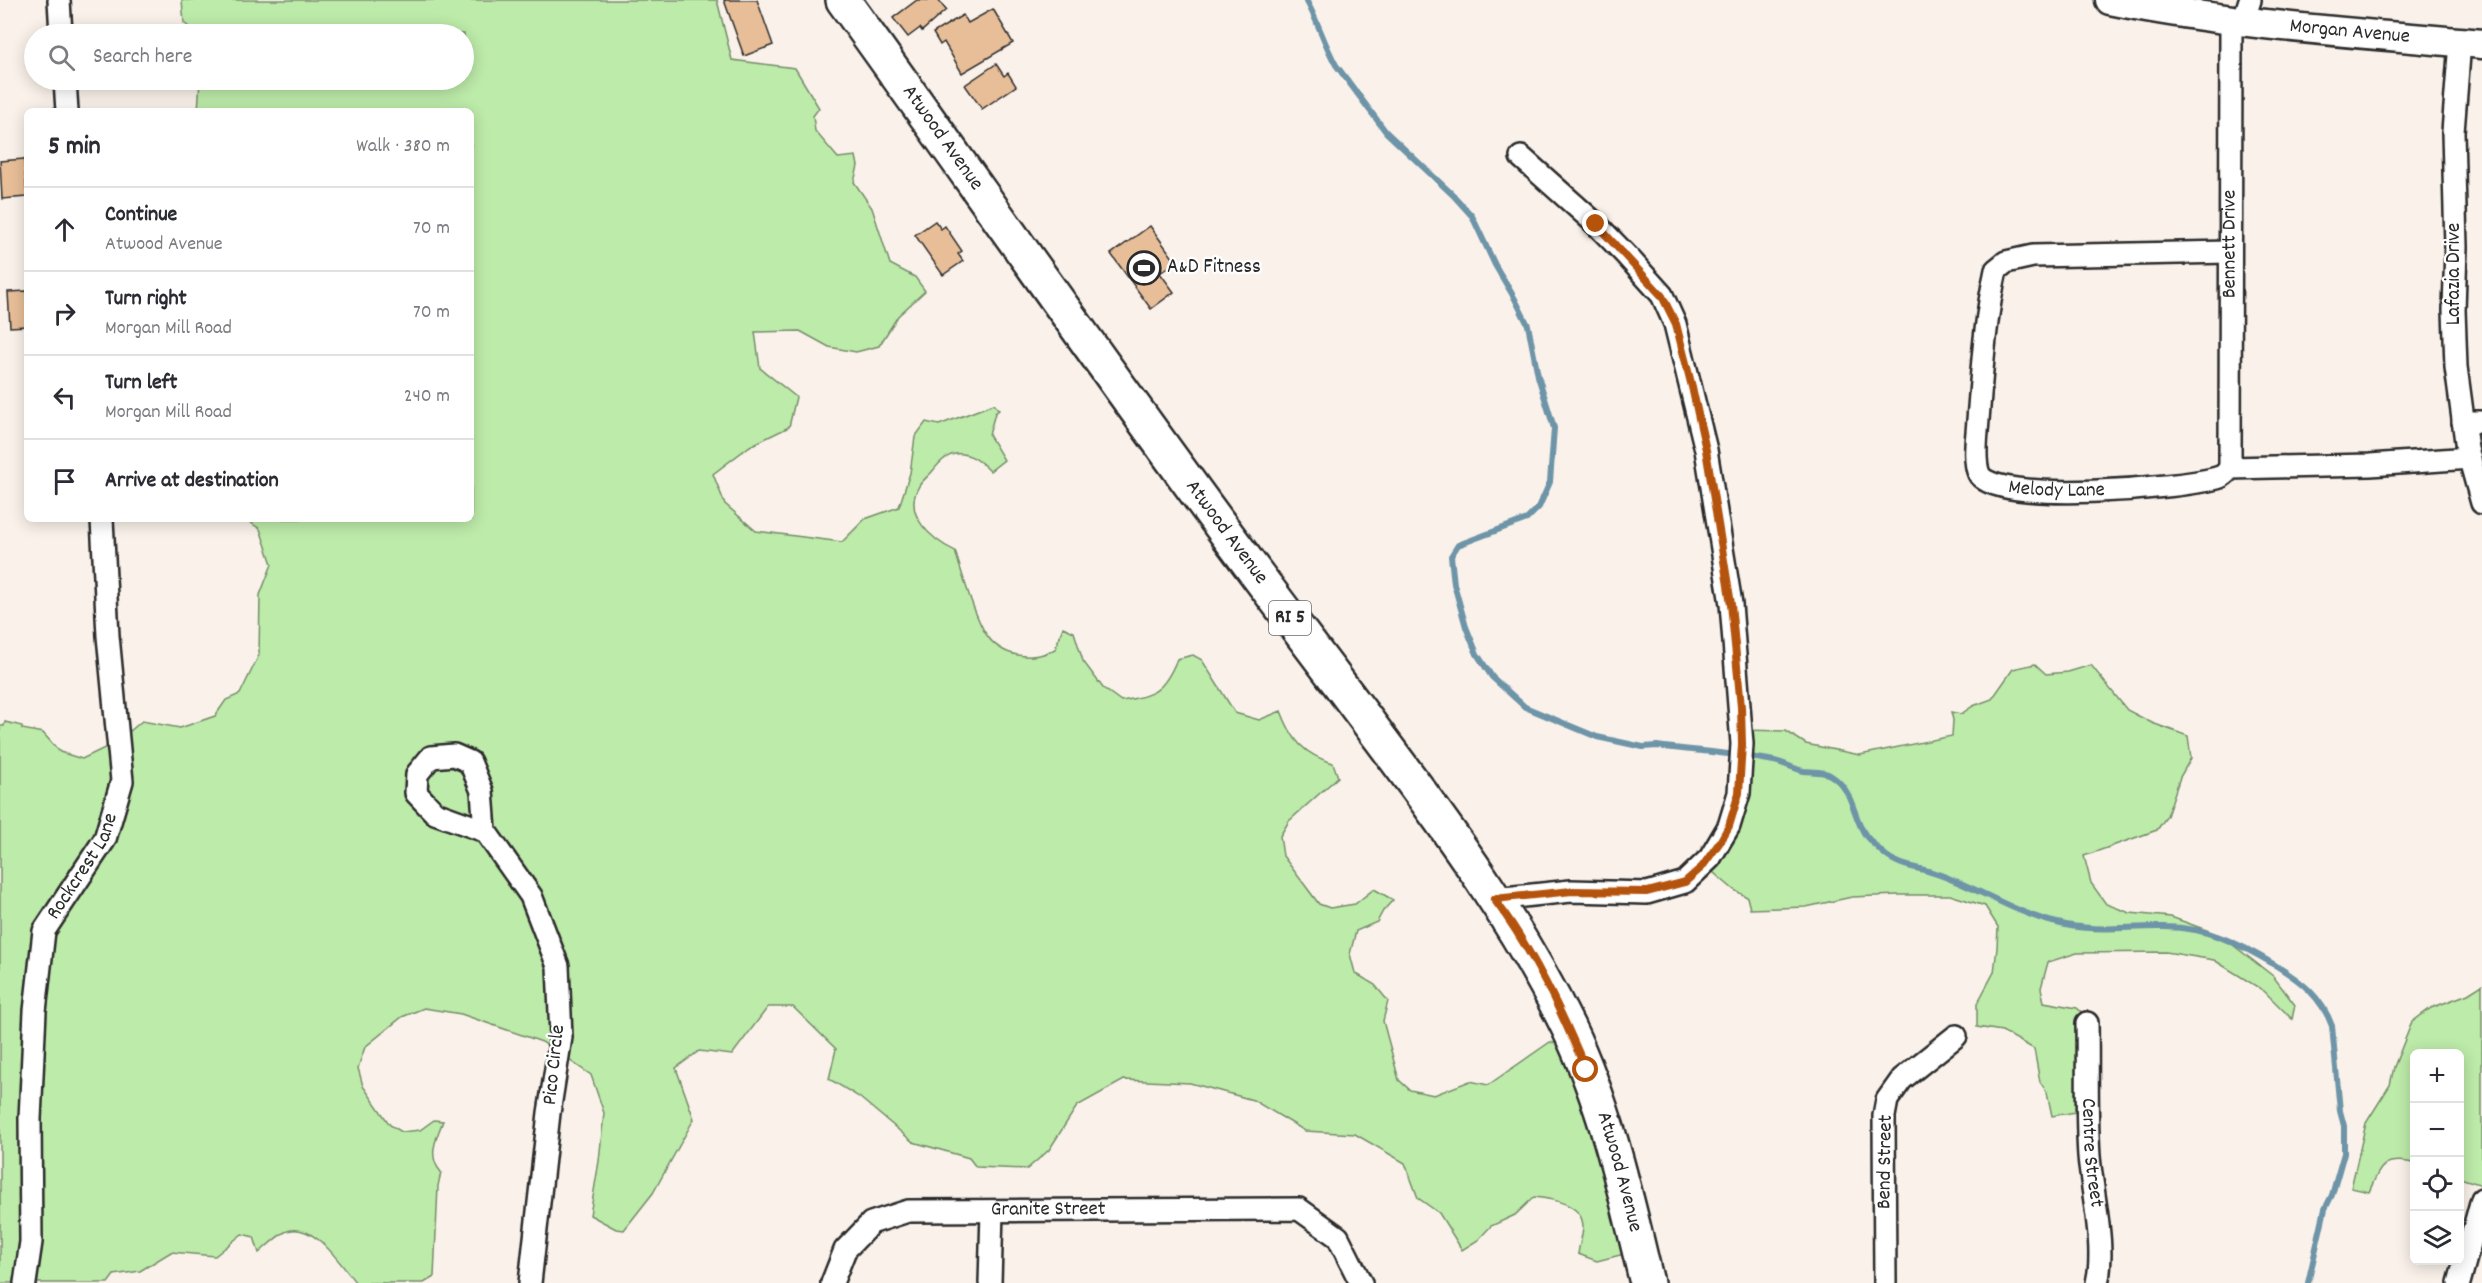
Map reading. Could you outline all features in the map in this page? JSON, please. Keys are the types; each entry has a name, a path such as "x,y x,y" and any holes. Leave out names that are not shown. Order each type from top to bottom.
{"main road":[{"name":"Atwood Avenue","path":"843,0 1187,480 1451,833 1494,899 1543,978 1586,1070 1614,1149 1647,1283"}],"street":[{"path":"59,0 61,24"},
{"name":"Morgan Avenue","path":"2110,0 2160,10 2241,14 2471,43"},
{"name":"Bennett Drive","path":"2230,468 2230,252 2241,14"},
{"name":"Lafazia Drive","path":"2471,43 2453,132 2456,246 2454,309 2456,368 2473,422 2470,458 2482,503"},
{"path":"66,90 67,108"},
{"path":"1494,899 1572,891 1647,892 1685,882 1710,858 1729,826 1739,793 1742,744 1731,604 1706,450 1676,324 1662,296 1626,255 1596,224 1521,157"},
{"name":"Melody Lane","path":"2230,252 2033,256 2006,262 1996,270 1982,362 1977,444 1978,473 1983,481 2007,489 2066,492 2138,490 2196,483 2223,476 2230,468 2370,465 2470,458"},
{"name":"Rockcrest Lane","path":"25,1283 31,1242 30,1119 35,1011 44,931 105,839 122,781 108,636 102,522"},
{"name":"Pico Circle","path":"485,831 531,896 558,966 561,1037 549,1113 530,1283"},
{"name":"Centre Street","path":"2087,1023 2089,1154 2098,1225 2100,1272 2097,1283"},
{"name":"Bend Street","path":"1886,1283 1884,1116 1887,1100 1902,1079 1956,1036"},
{"path":"2459,1283 2482,1199"},
{"name":"Granite Street","path":"832,1283 845,1250 871,1223 908,1211 1299,1209 1338,1237 1361,1283"},
{"path":"990,1283 993,1211"}],"green space":[{"path":"182,0 717,0 732,60 795,68 819,108 813,116 815,131 838,158 856,156 858,166 854,182 872,208 890,264 915,277 925,291 898,316 879,346 856,352 829,347 800,331 755,332 760,368 796,397 789,427 750,446 713,474 725,504 756,531 842,542 865,519 899,507 910,473 915,437 926,422 939,425 994,404 999,410 995,413 989,435 1004,460 990,471 970,456 951,455 922,482 914,498 914,508 923,526 930,534 955,551 973,606 992,642 1018,655 1037,655 1055,649 1063,627 1074,632 1083,661 1103,688 1121,701 1142,697 1157,690 1167,678 1177,659 1193,655 1202,660 1235,713 1259,720 1281,711 1294,738 1306,750 1333,763 1338,777 1289,821 1280,836 1283,856 1319,904 1330,908 1355,904 1374,889 1393,900 1377,922 1356,931 1350,954 1355,973 1375,985 1388,1001 1383,1021 1399,1080 1410,1090 1434,1095 1470,1081 1488,1085 1550,1042 1577,1048 1636,1251 1597,1261 1578,1254 1583,1226 1577,1212 1564,1204 1534,1197 1515,1215 1491,1226 1478,1240 1462,1250 1439,1213 1418,1198 1405,1163 1355,1134 1305,1131 1253,1100 1190,1083 1124,1080 1077,1106 1049,1150 1027,1169 976,1167 969,1158 913,1142 859,1097 829,1079 836,1049 793,1007 768,1007 732,1055 699,1051 676,1068 694,1119 653,1193 624,1230 616,1229 590,1215 604,1113 591,1075 542,1042 461,1014 424,1008 402,1017 365,1047 358,1068 363,1086 390,1125 402,1132 420,1130 434,1120 443,1121 434,1147 434,1160 441,1172 438,1186 434,1277 424,1283 356,1283 316,1238 306,1232 295,1230 285,1232 259,1253 254,1237 242,1234 215,1256 171,1252 140,1271 114,1275 108,1283 0,1283 0,726 4,726 5,722 22,726 22,729 43,733 60,752 82,759 117,742 142,721 180,728 215,716 226,700 240,694 259,655 260,595 272,564 260,529 250,522 474,522 474,108 198,108 199,90 474,90 474,24 184,23"},
{"path":"2035,664 2046,674 2068,672 2091,665 2127,710 2152,723 2188,736 2191,758 2180,777 2167,816 2157,830 2084,856 2091,883 2106,904 2130,913 2171,917 2220,935 2273,976 2295,1005 2292,1019 2264,991 2214,960 2166,952 2077,953 2048,962 2041,988 2044,1002 2077,1008 2087,1017 2088,1110 2052,1116 2047,1092 2040,1082 2034,1049 2002,1031 1977,1027 1977,1004 1994,972 1997,948 1998,927 1985,906 1950,895 1898,895 1852,897 1806,907 1750,909 1747,897 1734,890 1707,867 1729,828 1743,730 1786,731 1806,744 1860,755 1952,736 1951,712 1961,714 1973,706 1992,699 2013,669"},
{"path":"2482,985 2482,1185 2464,1179 2464,1049 2410,1049 2410,1162 2396,1161 2384,1165 2369,1192 2351,1188 2366,1123 2390,1085 2394,1067 2412,1022 2431,1008 2468,994"}],"building":[{"path":"724,0 757,0 773,45 744,56"},
{"path":"917,0 938,0 946,10 922,31 920,28 908,37 893,18"},
{"path":"993,9 1013,43 962,73 944,42 940,45 933,33 963,15 968,23"},
{"path":"996,64 1004,76 1008,73 1016,86 982,109 965,85"},
{"path":"24,159 24,197 2,199 0,161"},
{"path":"935,221 941,229 945,226 962,251 958,254 963,261 943,275 915,235"},
{"name":"A&D Fitness","path":"1150,226 1176,262 1160,273 1174,292 1151,309 1111,254"},
{"path":"24,291 24,326 10,327 8,292"}],"waterway":[{"path":"1306,0 1336,65 1386,132 1472,216 1495,265 1528,325 1538,376 1554,428 1550,482 1539,507 1527,519 1458,545 1451,556 1454,584 1466,627 1477,654 1492,677 1525,707 1597,737 1643,747 1657,746 1760,758 1804,771 1827,774 1844,788 1866,836 1887,856 1961,883 2023,912 2057,923 2085,928 2165,927 2209,933 2262,957 2293,977 2316,998 2332,1026 2340,1111 2344,1126 2344,1153 2332,1195 2325,1209 2308,1283"}],"place":[{"name":"A&D Fitness","path":"1144,268"}],"route":[{"path":"1586,1070 1543,978 1494,899 1572,891 1647,892 1674,887 1685,882 1710,858 1729,826 1739,793 1742,744 1741,707 1731,604 1706,450 1676,324 1662,296 1596,224"}]}
